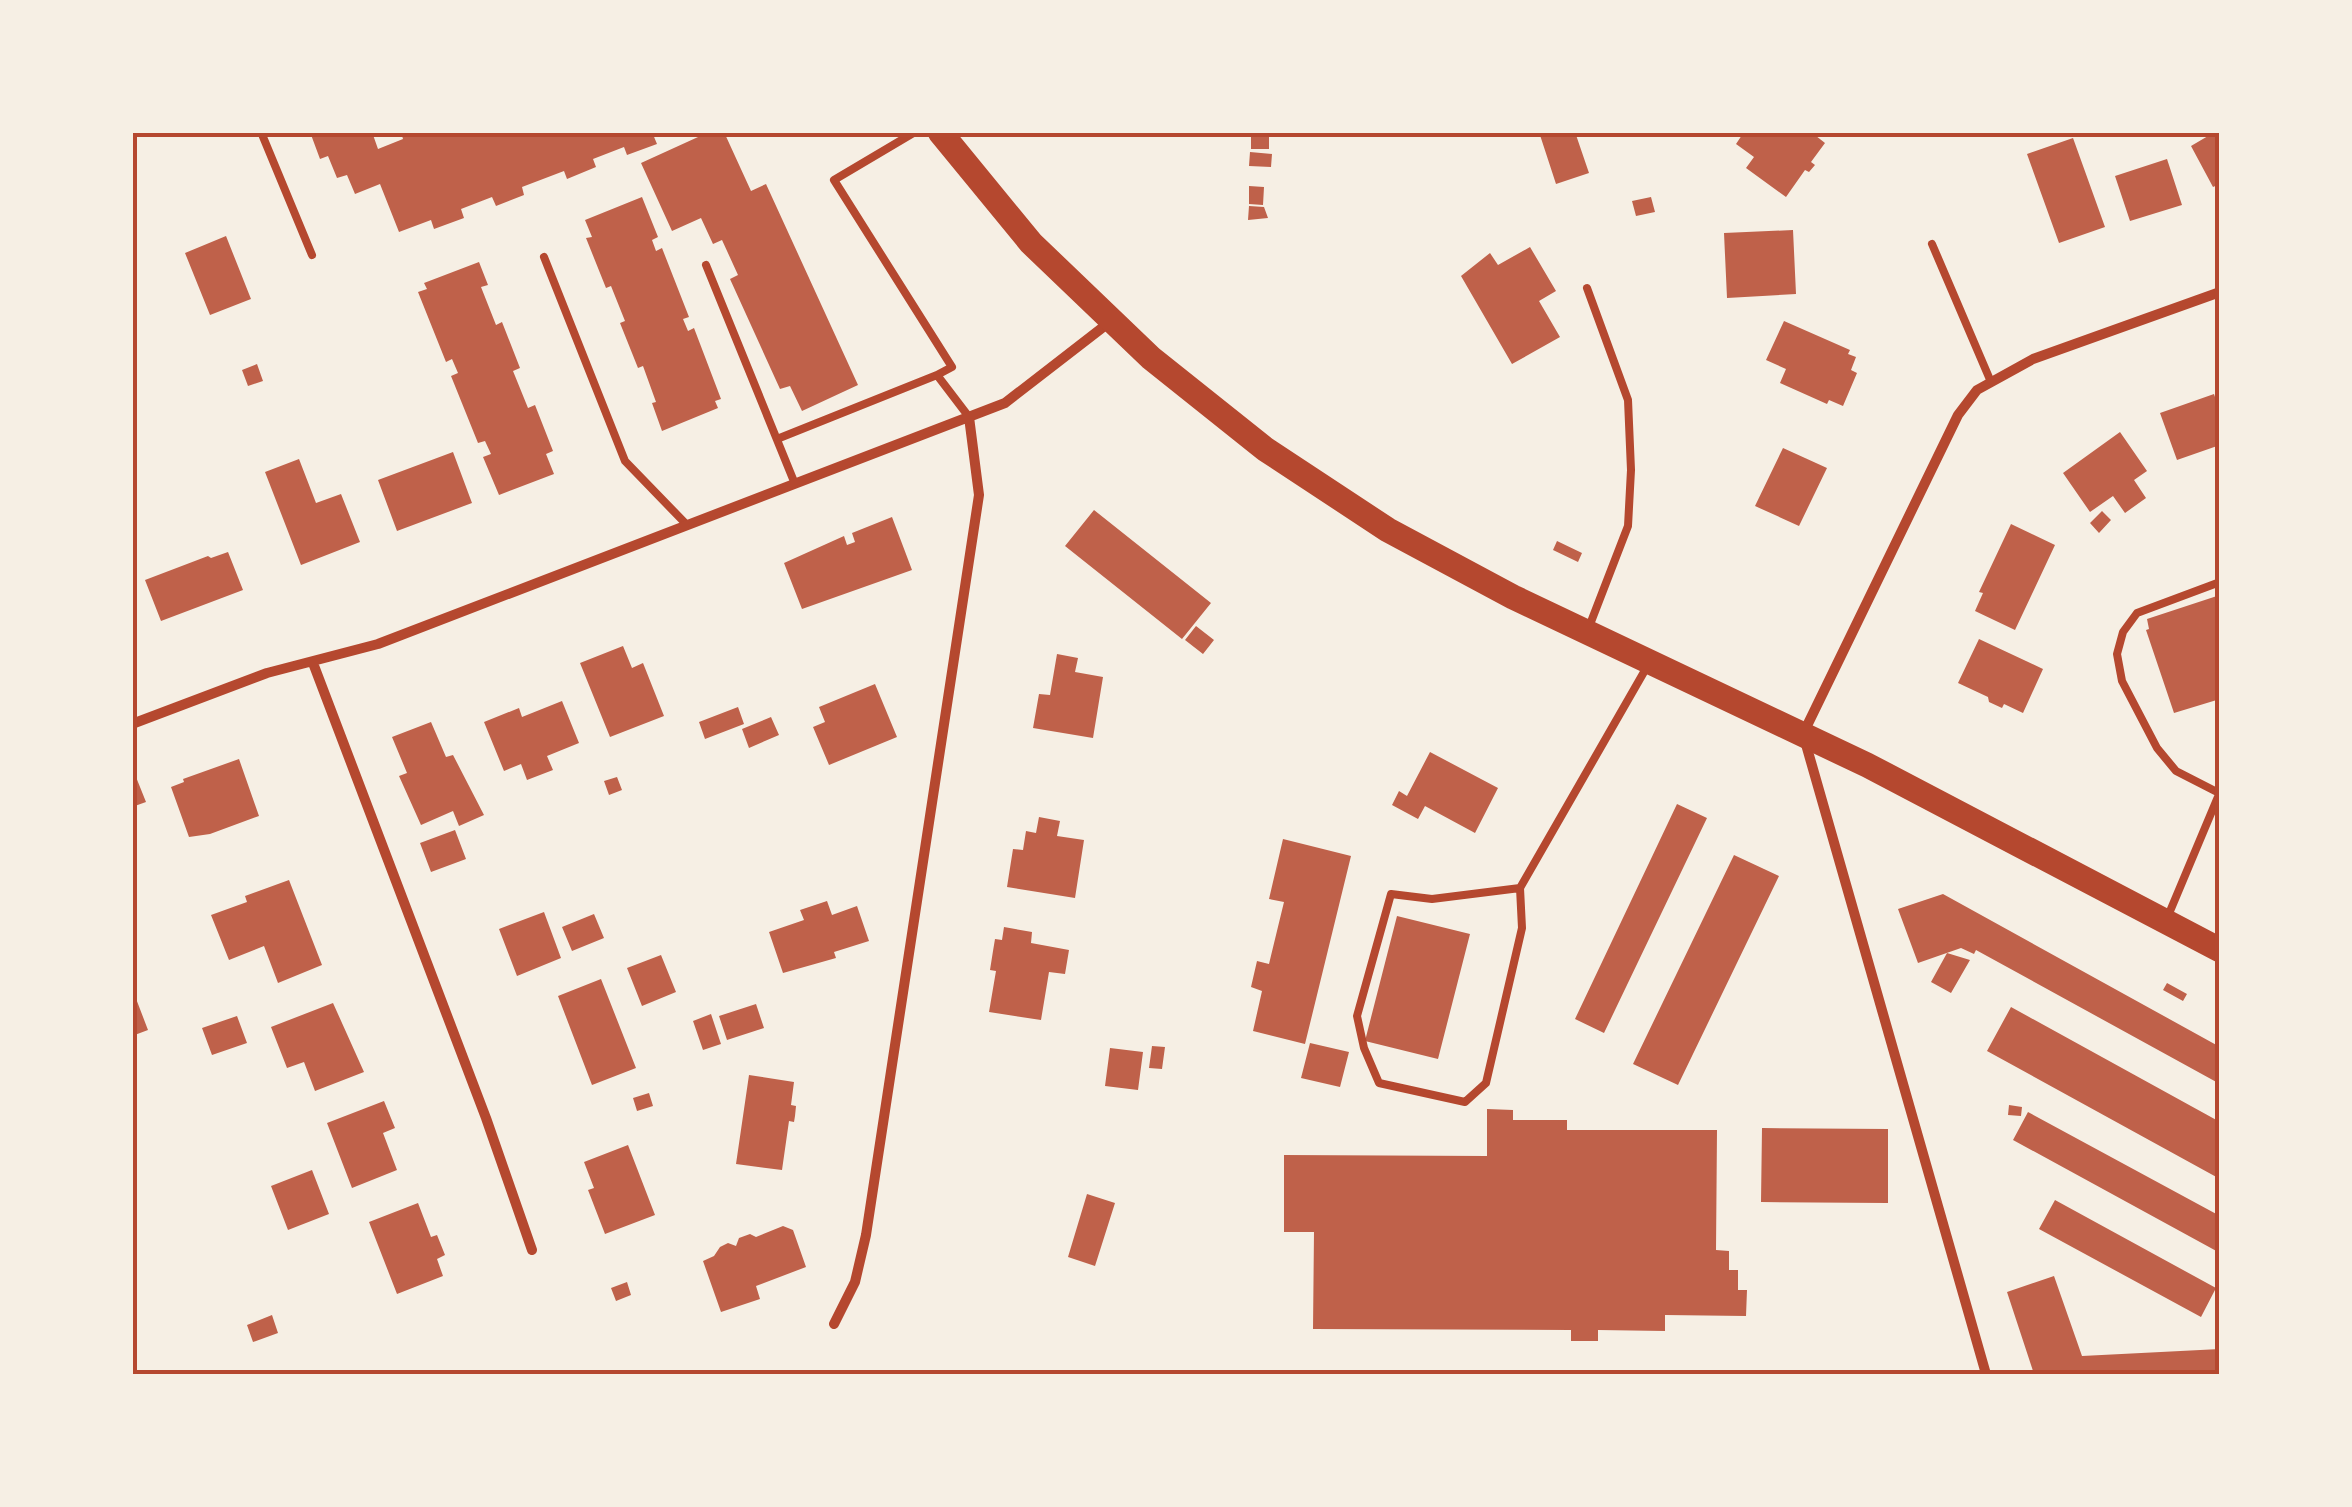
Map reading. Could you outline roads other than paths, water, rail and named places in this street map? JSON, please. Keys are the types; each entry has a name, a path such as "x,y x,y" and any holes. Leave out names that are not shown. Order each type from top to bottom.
{"main road":[{"path":"940,132 1031,243 1151,358 1264,449 1373,520 1514,597 1803,734 2220,950"}],"street":[{"path":"1986,1374 1803,734 1958,415 1977,390 2034,358 2220,292"},
{"path":"132,724 267,673 378,644 1005,403 1111,320"},
{"path":"834,1324 855,1282 866,1236 979,495 969,417"},
{"path":"313,663 486,1118 532,1250"}],"lane":[{"path":"261,132 312,255"},
{"path":"777,439 952,367 834,180 916,132"},
{"path":"1932,244 1991,382"},
{"path":"544,257 625,461 686,525"},
{"path":"706,264 796,484"},
{"path":"1587,631 1628,526 1630,470 1628,400 1588,288"},
{"path":"938,375 969,417"},
{"path":"2166,921 2219,792 2176,770 2157,748 2122,681 2118,654 2123,632 2137,613 2220,582"},
{"path":"1520,888 1432,899 1391,894 1357,1016 1364,1048 1379,1083 1465,1102 1486,1084 1522,928 1520,888 1650,662"}]}
